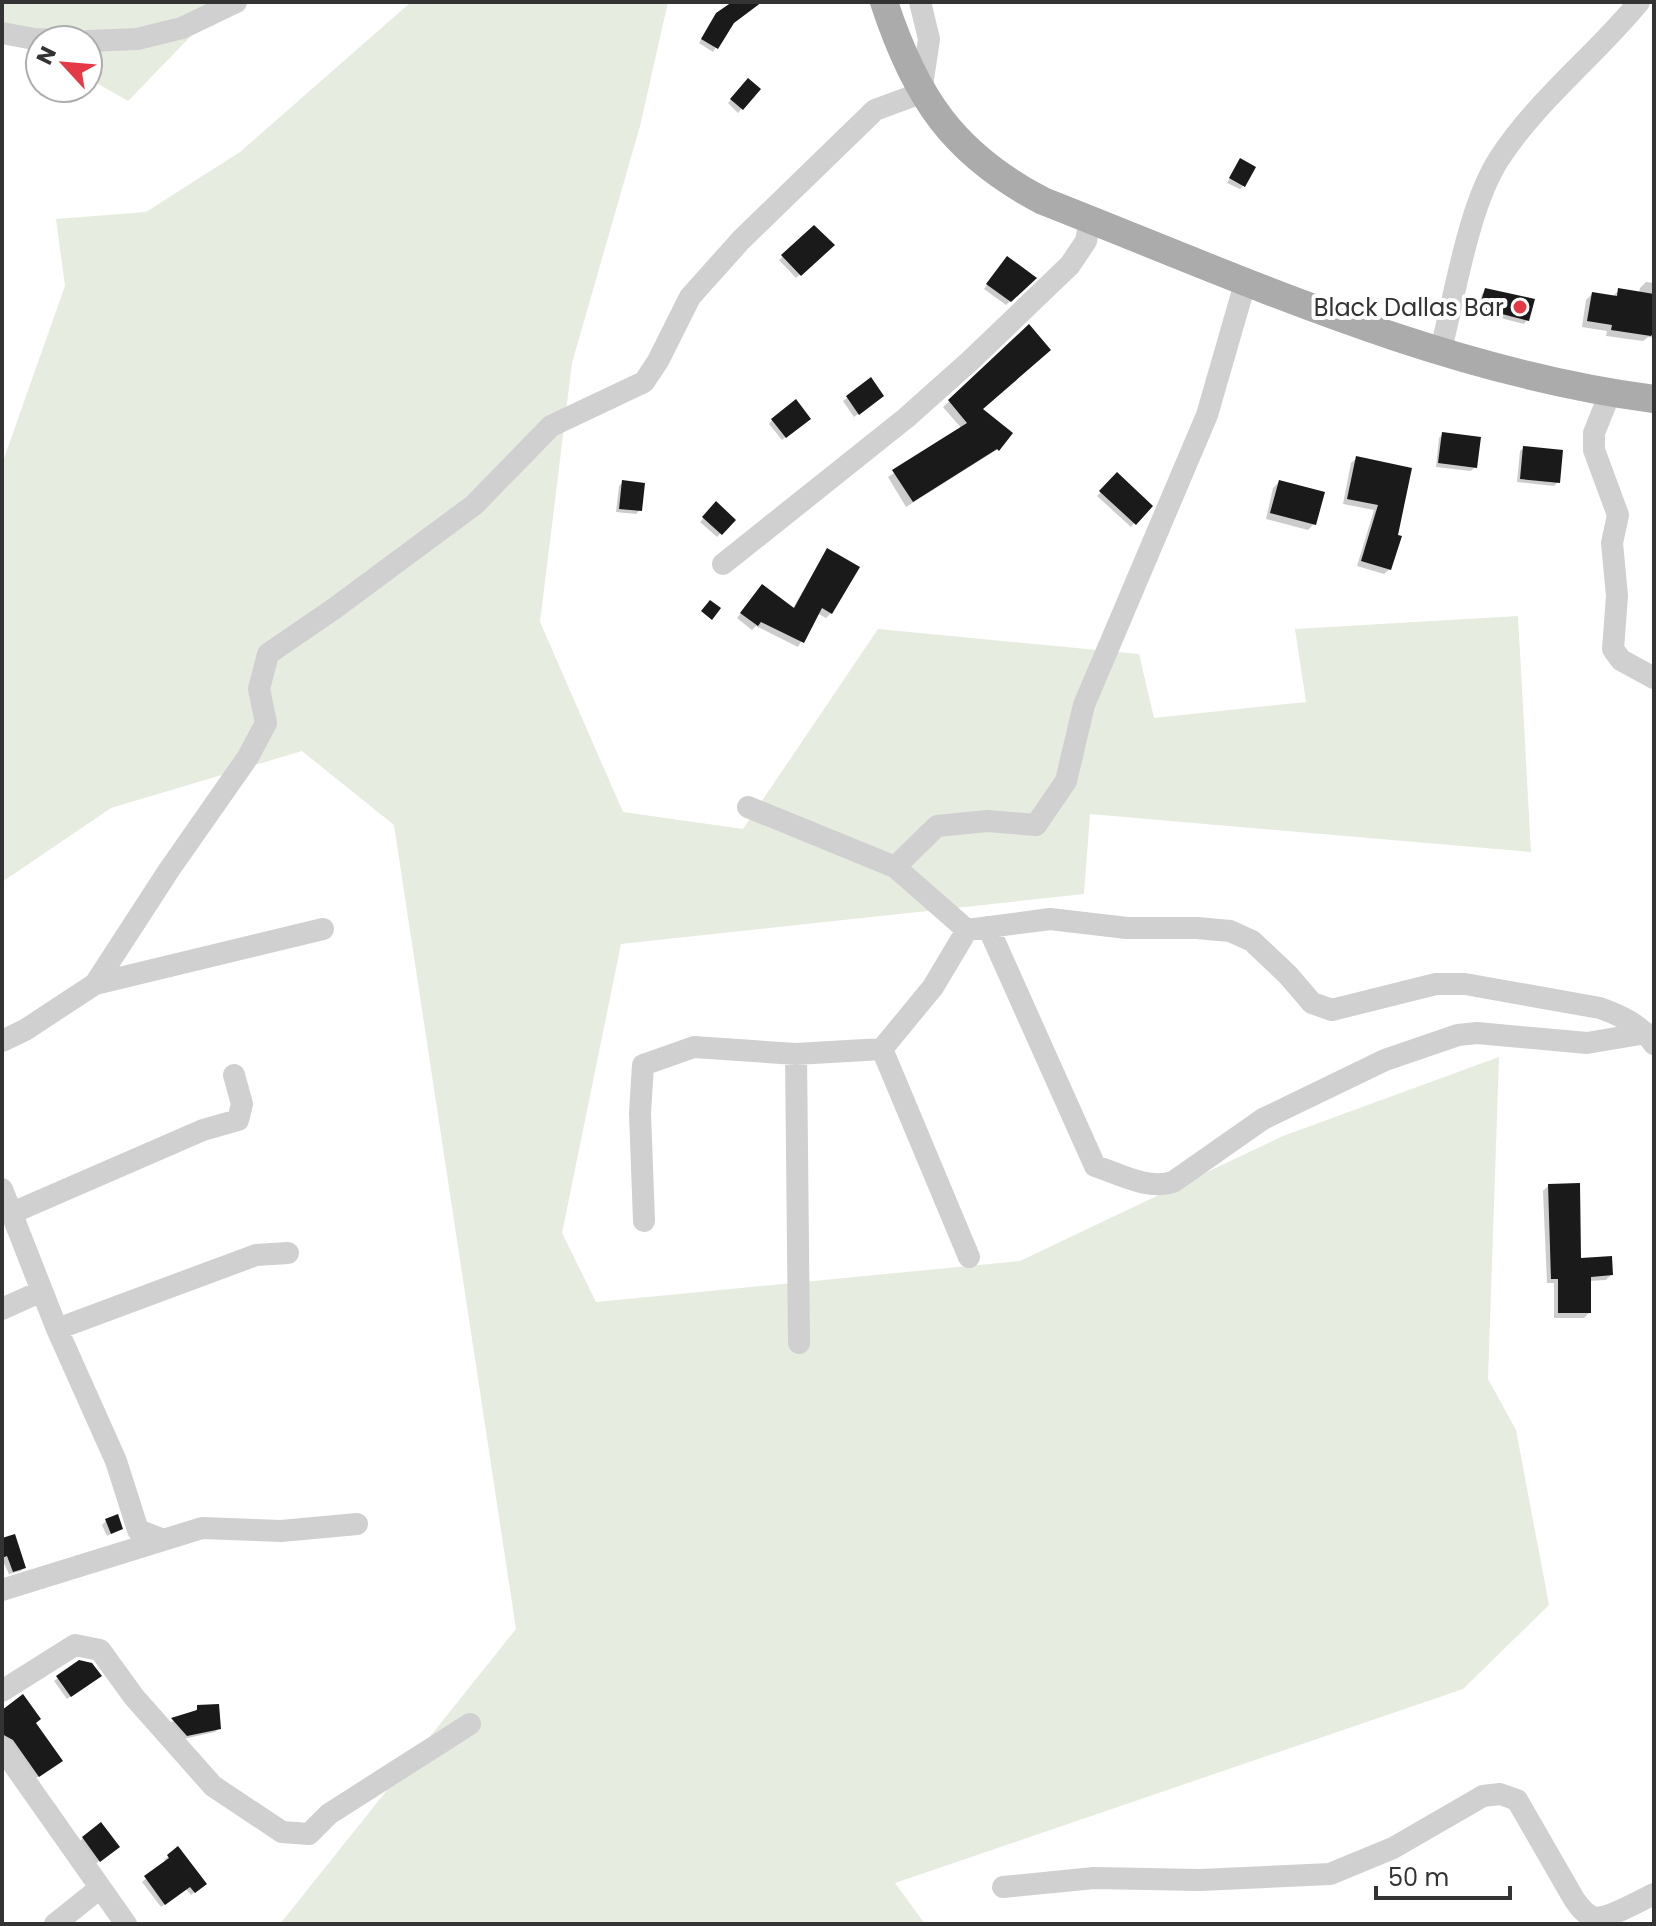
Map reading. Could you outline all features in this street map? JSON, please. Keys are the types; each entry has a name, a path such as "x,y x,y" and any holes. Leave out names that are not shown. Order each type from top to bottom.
{"main road":[{"path":"884,2 897,42 921,93 948,129 978,160 1011,184 1043,201 1360,325 1440,353 1610,393 1654,399"}],"street":[{"path":"104,40 137,39 182,28 236,2"},
{"path":"95,984 248,757 266,723 259,689 268,654 474,505 551,426 644,382 690,297 741,240 875,110 921,93 929,39 920,2"},
{"path":"1440,353 1478,204 1497,161 1516,135 1639,2"},
{"path":"2,33 24,37"},
{"path":"723,564 906,418 970,361 1070,265 1086,241 1090,220"},
{"path":"895,867 937,826 987,821 1036,825 1066,781 1084,705 1207,415 1246,280"},
{"path":"1610,393 1594,433 1594,450 1618,515 1612,543 1617,596 1613,649 1621,660 1654,678"},
{"path":"748,807 895,867 978,929 1095,1166 1147,1184 1161,1186 1173,1182 1263,1119 1385,1060 1458,1035 1477,1033 1587,1043 1650,1038"},
{"path":"644,1221 640,1113 643,1065 694,1047 796,1054 882,1049 978,929 1050,919 1127,928 1230,931 1252,941 1312,1003 1332,1010 1436,984 1465,984 1600,1008 1620,1015 1650,1038"},
{"path":"2,1041 25,1030 95,984 323,929"},
{"path":"882,1049 969,1257"},
{"path":"796,1054 799,1343"},
{"path":"12,1213 203,1130 238,1120 242,1104 234,1075"},
{"path":"2,1189 57,1329 116,1461 138,1530 161,1539"},
{"path":"57,1329 256,1255 288,1253"},
{"path":"2,1309 42,1291"},
{"path":"2,1590 202,1528 281,1531 357,1524"},
{"path":"2,1691 75,1645 100,1650 134,1697 213,1786 282,1832 309,1834 329,1814 470,1724"},
{"path":"2,1748 126,1924"},
{"path":"1003,1887 1094,1878 1200,1880 1330,1874 1393,1848 1483,1796 1500,1794 1517,1800 1574,1899 1591,1917 1603,1918 1654,1894"},
{"path":"55,1924 100,1888"}],"shaded area":[{"path":"2,2 224,2 128,101 104,87 104,24 24,24 24,35 2,28"},
{"path":"411,2 668,2 640,126 572,363 540,622 623,812 743,829 878,629 1139,654 1154,718 1306,702 1295,629 1518,616 1531,852 1090,814 1084,894 621,944 562,1233 596,1302 1020,1261 1283,1136 1499,1057 1488,1379 1516,1430 1549,1605 1463,1689 895,1883 925,1924 280,1924 516,1629 394,825 302,751 111,808 2,882 2,464 65,286 56,219 146,212 240,152"}],"building":[{"path":"732,2 762,2 734,23 718,49 701,39 716,13"},
{"path":"748,78 761,89 743,110 730,99"},
{"path":"1240,158 1256,167 1245,187 1229,178"},
{"path":"814,225 835,245 801,276 781,255"},
{"path":"1007,256 1037,278 1011,302 986,284"},
{"path":"1485,288 1535,299 1529,321 1479,308"},
{"path":"1618,288 1654,294 1654,332 1651,336 1611,330 1612,325 1587,321 1592,292 1617,296"},
{"path":"1029,324 1051,350 983,409 1013,433 999,451 997,449 913,502 892,470 967,423 948,400"},
{"path":"871,377 884,396 859,415 846,396"},
{"path":"796,399 811,419 786,438 771,419"},
{"path":"1442,432 1481,437 1477,468 1438,463"},
{"path":"1523,446 1563,450 1560,483 1520,479"},
{"path":"1356,456 1412,468 1398,535 1402,536 1391,570 1361,561 1378,505 1347,499"},
{"path":"1117,472 1153,506 1136,525 1099,491"},
{"path":"622,480 645,483 642,511 619,509"},
{"path":"1279,480 1325,492 1316,525 1270,513"},
{"path":"716,501 736,520 722,535 702,517"},
{"path":"827,548 860,567 832,614 822,608 804,643 761,622 758,626 740,613 762,584 794,608"},
{"path":"710,600 721,608 712,620 701,611"},
{"path":"1580,1183 1581,1258 1612,1256 1613,1275 1591,1277 1591,1313 1558,1313 1558,1279 1551,1279 1548,1184"},
{"path":"118,1514 123,1529 111,1534 105,1519"},
{"path":"15,1534 26,1568 13,1572 7,1556 2,1558 2,1538"},
{"path":"79,1660 92,1663 102,1676 71,1697 56,1676"},
{"path":"23,1694 41,1719 36,1723 63,1761 39,1777 13,1740 2,1734 2,1710"},
{"path":"219,1704 221,1729 187,1736 171,1718 197,1710 197,1705"},
{"path":"101,1822 120,1847 100,1862 82,1837"},
{"path":"178,1846 207,1884 195,1893 190,1887 165,1905 144,1876 169,1858 167,1855"}],"place":[{"name":"Black Dallas Bar","path":"1520,307"}]}
